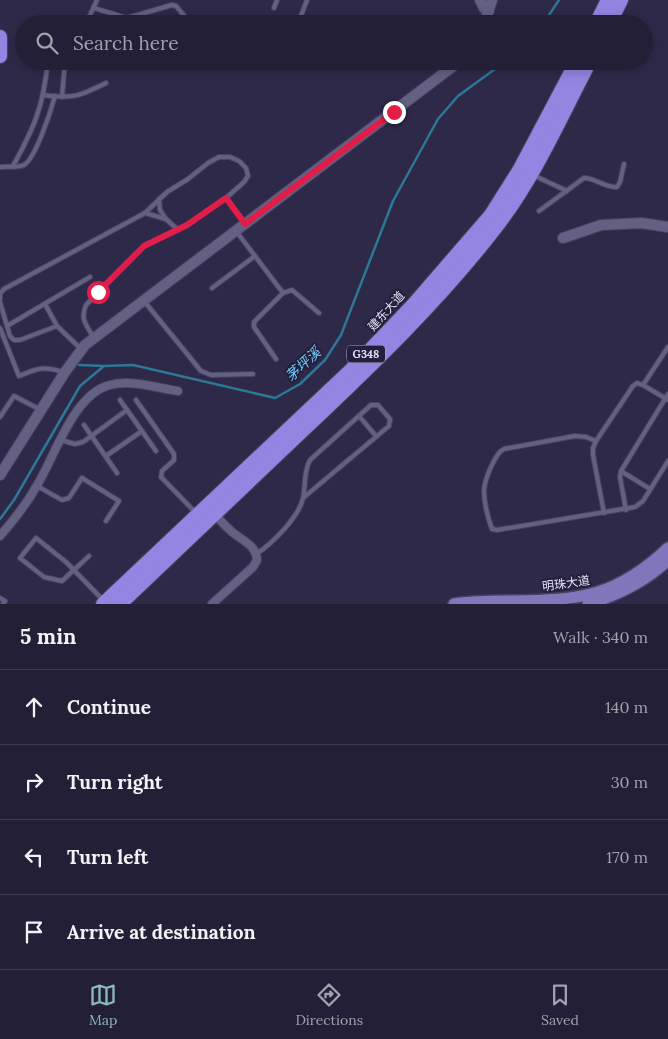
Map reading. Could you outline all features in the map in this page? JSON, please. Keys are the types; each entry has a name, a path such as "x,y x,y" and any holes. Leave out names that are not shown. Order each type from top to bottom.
{"highway":[{"path":"600,15 608,0"},
{"path":"614,15 621,0"},
{"path":"0,37 0,56"},
{"name":"建东大道","path":"526,171 573,70"},
{"name":"建东大道","path":"120,604 206,514 352,370 474,236 526,171 585,70"},
{"name":"建东大道","path":"105,603 206,514"}],"main road":[{"path":"480,0 484,8 489,11"},
{"path":"487,15 492,0"},
{"path":"0,476 65,372 82,349 94,338 448,70"},
{"path":"563,238 601,226 641,223 668,227"},
{"name":"明珠大道","path":"454,604 561,600 609,590 631,578 652,563 668,548"},
{"name":"明珠大道","path":"588,604 612,597 636,585 658,570 668,560"}],"street":[{"path":"0,536 26,504 72,419 95,392 111,384 128,383 178,391"},
{"path":"206,514 248,543 256,554 257,560 212,604"}],"lane":[{"path":"90,15 97,0"},
{"path":"274,8 277,0"},
{"path":"302,15 307,0"},
{"path":"137,15 172,5 176,6 184,15"},
{"path":"94,8 117,15"},
{"path":"13,166 33,128 44,95 47,70"},
{"path":"62,97 64,70"},
{"path":"44,95 79,96 106,83"},
{"path":"0,167 22,166 29,160 45,128 55,96"},
{"path":"57,326 20,340 14,340 10,336 0,301 0,294 4,289 145,213 167,192 188,179 208,163 219,157 230,157 239,161 246,168 248,176 244,182 226,198 178,230 144,246 86,305 82,314 94,338"},
{"path":"539,211 584,178 592,178 610,188 616,187 620,182 624,164"},
{"path":"526,171 567,192"},
{"path":"226,198 245,224"},
{"path":"159,199 160,210 166,219 178,230"},
{"path":"145,213 166,219"},
{"path":"236,231 283,293"},
{"path":"212,288 255,256"},
{"path":"7,326 90,277"},
{"path":"276,358 254,327 254,322 283,293 292,290 319,313"},
{"path":"143,300 201,371 211,374 253,374"},
{"path":"45,304 57,326 82,349"},
{"path":"0,328 19,376 39,368 48,367 65,372"},
{"path":"644,385 668,347"},
{"path":"604,513 593,455 596,441 632,386 638,384 644,385 667,398 621,471 620,477 626,510"},
{"path":"0,417 14,396 41,410"},
{"path":"120,400 156,451"},
{"path":"136,400 174,454 174,460 162,470 161,477 206,514"},
{"path":"256,554 266,547 289,522 297,510 303,498 305,472 310,460 372,405 378,405 390,418 389,426 303,498"},
{"path":"61,440 79,444 127,410"},
{"path":"359,416 376,436"},
{"path":"84,425 118,473"},
{"path":"106,456 142,431"},
{"path":"596,441 586,437 575,436 501,450 495,458 484,493 491,527 495,530 626,510 639,504 668,461"},
{"path":"621,471 650,489"},
{"path":"37,486 62,500 69,498 82,478 119,501 106,521"},
{"path":"89,556 74,570 62,581 44,577 20,558 36,538 74,570 105,603"},
{"path":"0,598 5,601 3,604"}],"waterway":[{"name":"茅坪溪","path":"549,15 559,0"},
{"name":"茅坪溪","path":"0,519 14,500 80,386 104,366 133,365 275,398 300,384 325,360 341,335 393,201 438,119 458,96 494,70"},
{"path":"79,365 104,366"}],"route":[{"path":"98,292 144,246 187,225 226,198 245,224 394,112"}]}
